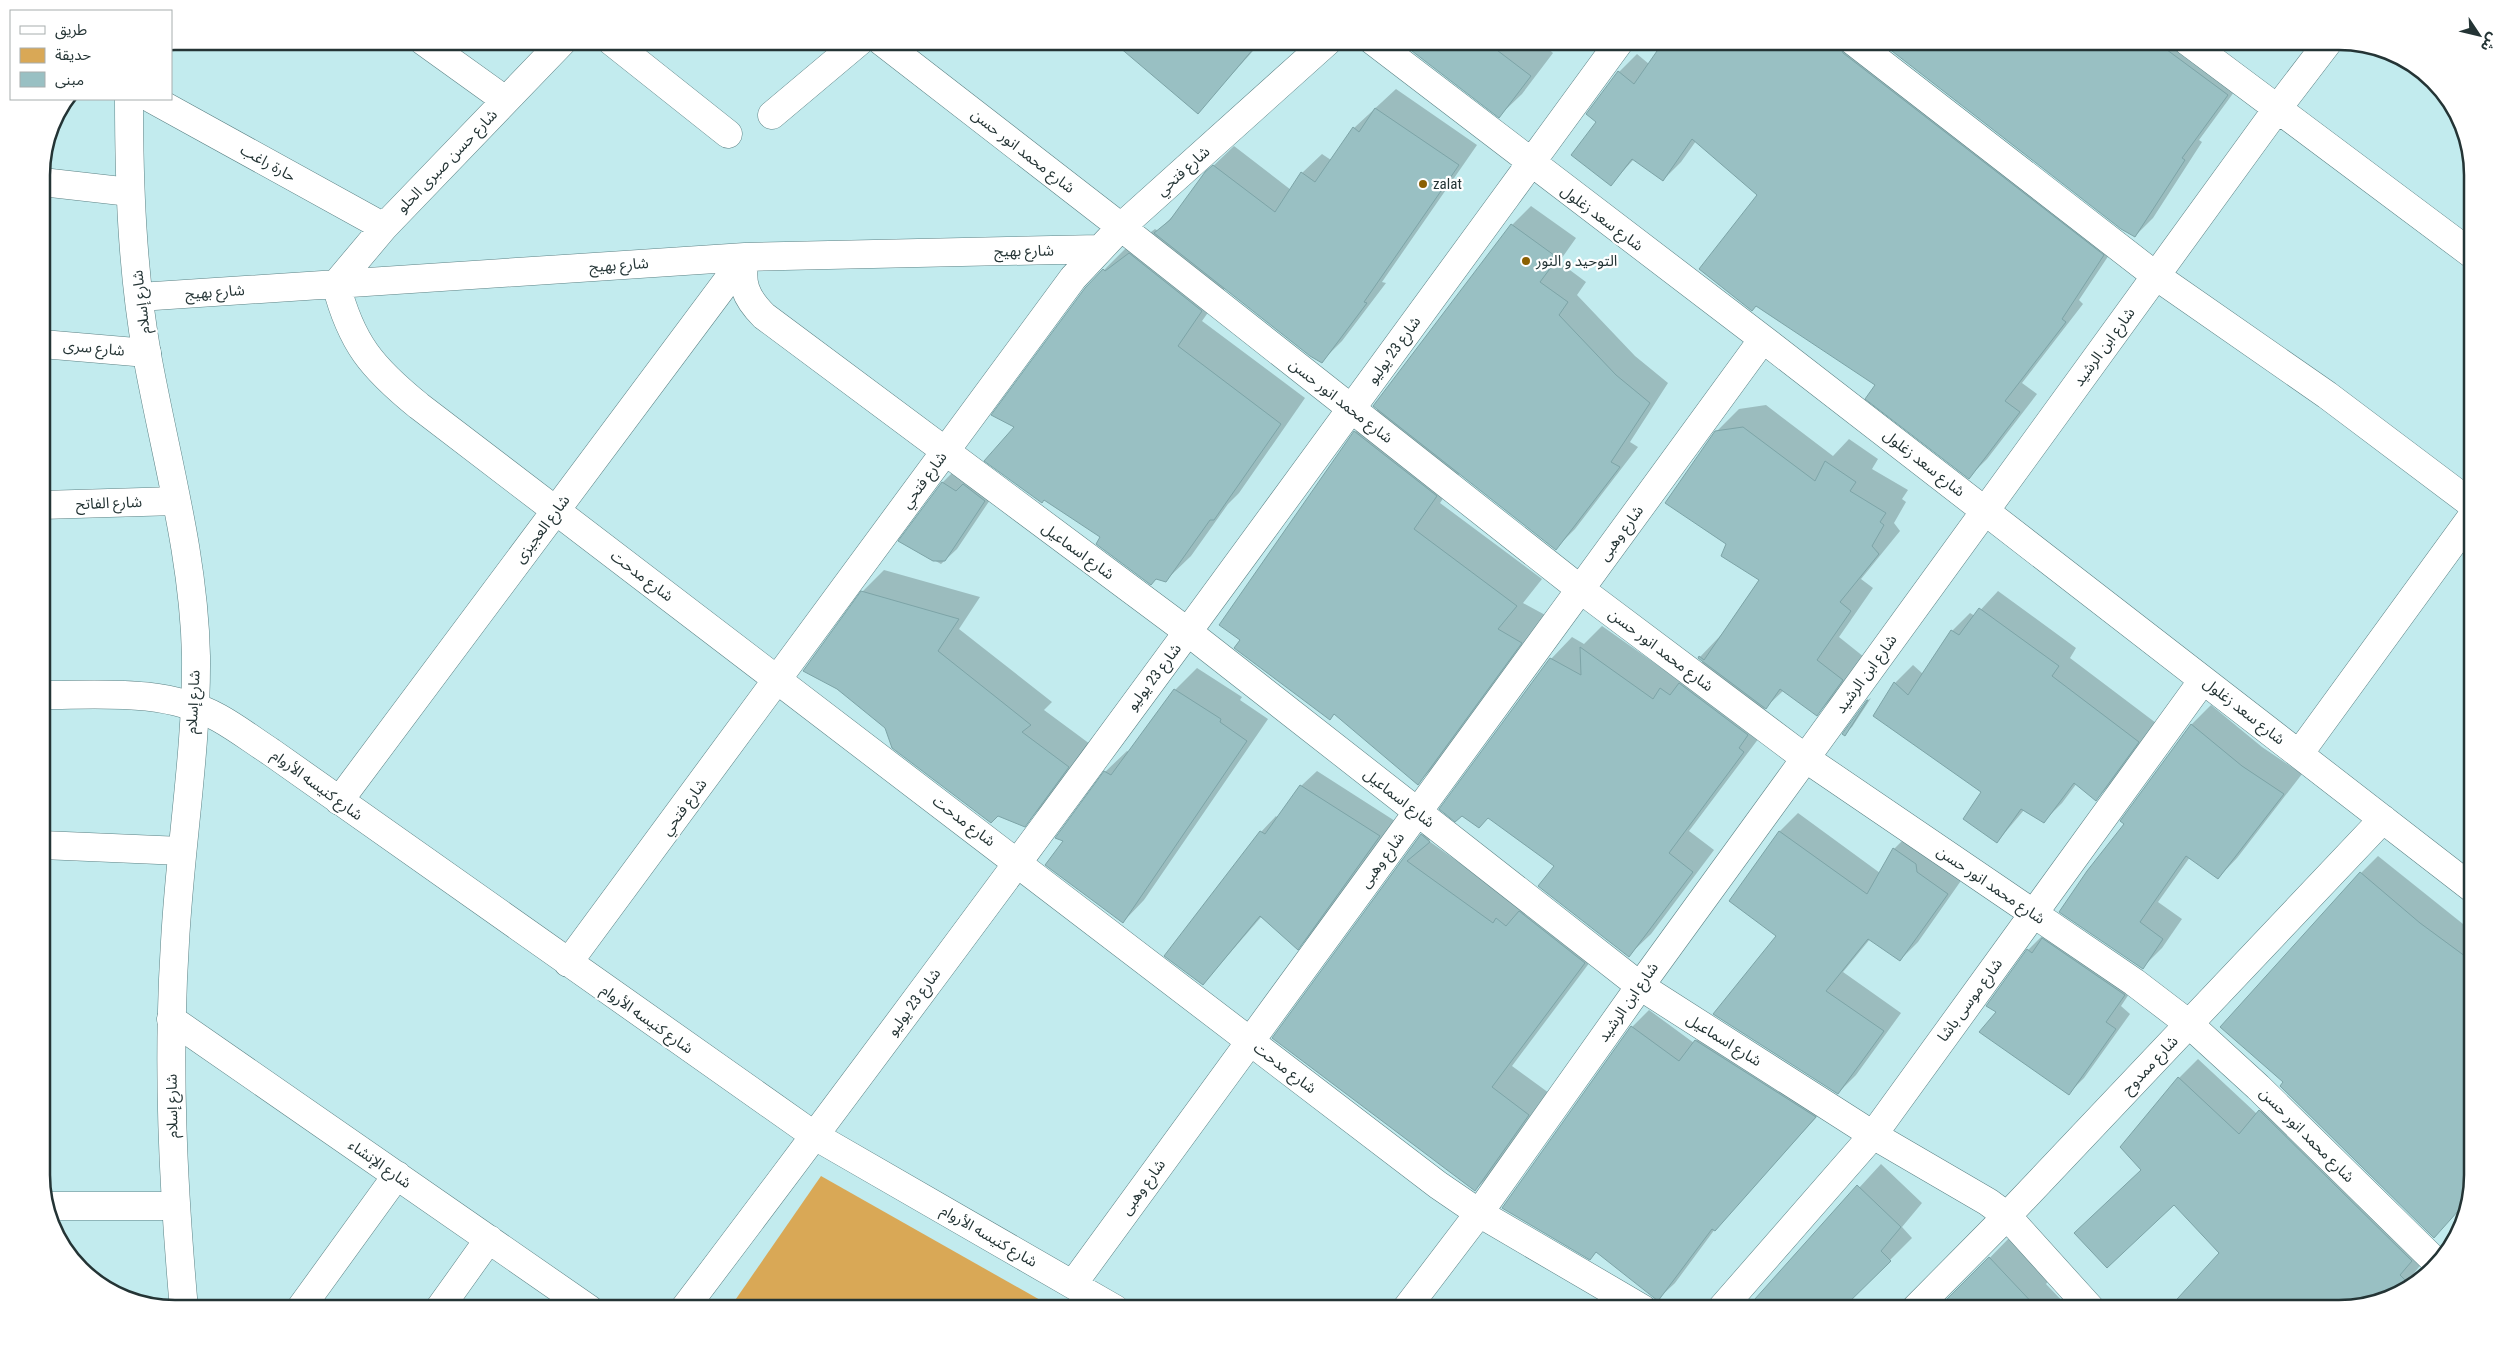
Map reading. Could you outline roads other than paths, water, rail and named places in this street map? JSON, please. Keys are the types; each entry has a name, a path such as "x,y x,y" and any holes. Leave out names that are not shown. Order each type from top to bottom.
{"street":[{"path":"436,50 505,100"},
{"name":"شارع حسن صبرى الحلو","path":"336,284 384,227 554,50"},
{"path":"622,50 728,134"},
{"path":"772,115 849,50"},
{"name":"شارع محمد انور حسن","path":"893,50 1121,227 1580,589 1805,758 2134,982 2189,1024 2253,1082 2432,1258"},
{"name":"شارع فتحي","path":"568,963 1049,309 1099,249 1121,227 1318,50"},
{"name":"شارع سعد زغلول","path":"1384,50 1530,164 1763,339 2464,882"},
{"name":"شارع 23 يوليو","path":"691,1300 815,1136 1188,632 1613,50"},
{"path":"1865,50 2156,276 2327,395 2464,498"},
{"path":"2199,50 2464,249"},
{"name":"شارع ابن الرشيد","path":"1413,1300 1480,1213 1640,986 1805,758 2277,109 2322,50"},
{"name":"شارع إسلام","path":"129,100 130,192 139,297 147,353 176,501 193,605 196,657 171,1019 170,1095 175,1206 183,1300"},
{"name":"حارة راغب","path":"154,100 384,227"},
{"path":"50,183 130,192"},
{"name":"شارع بهيج","path":"139,297 745,257 1099,249"},
{"name":"شارع اسماعيل","path":"745,257 742,273 745,289 752,304 764,316 1188,632 1640,986 1873,1135 1988,1202 2007,1216 2083,1300"},
{"name":"شارع العجيزى","path":"339,801 745,257"},
{"name":"شارع مدحت","path":"336,284 343,313 356,340 373,366 400,391 1438,1185 1480,1213 1628,1300"},
{"name":"شارع وهبى","path":"1072,1284 1763,339"},
{"name":"شارع سرى","path":"50,345 147,353"},
{"name":"شارع الفاتح","path":"50,505 176,501"},
{"path":"2299,754 2464,527"},
{"name":"شارع موسى باشا","path":"1729,1300 1873,1135 2203,680"},
{"name":"شارع كنيسه الأروام","path":"50,695 150,696 194,707 219,718 815,1136 1100,1300"},
{"name":"شارع ممدوح","path":"1924,1300 2007,1216 2383,819"},
{"path":"50,845 182,851"},
{"name":"شارع الإنشاء","path":"171,1019 576,1300"},
{"path":"307,1300 397,1175"},
{"path":"54,1206 175,1206"},
{"path":"445,1300 489,1239"}],"place":[{"name":"zalat","path":"1423,184"},
{"name":"التوحيد و النور","path":"1526,261"}]}
